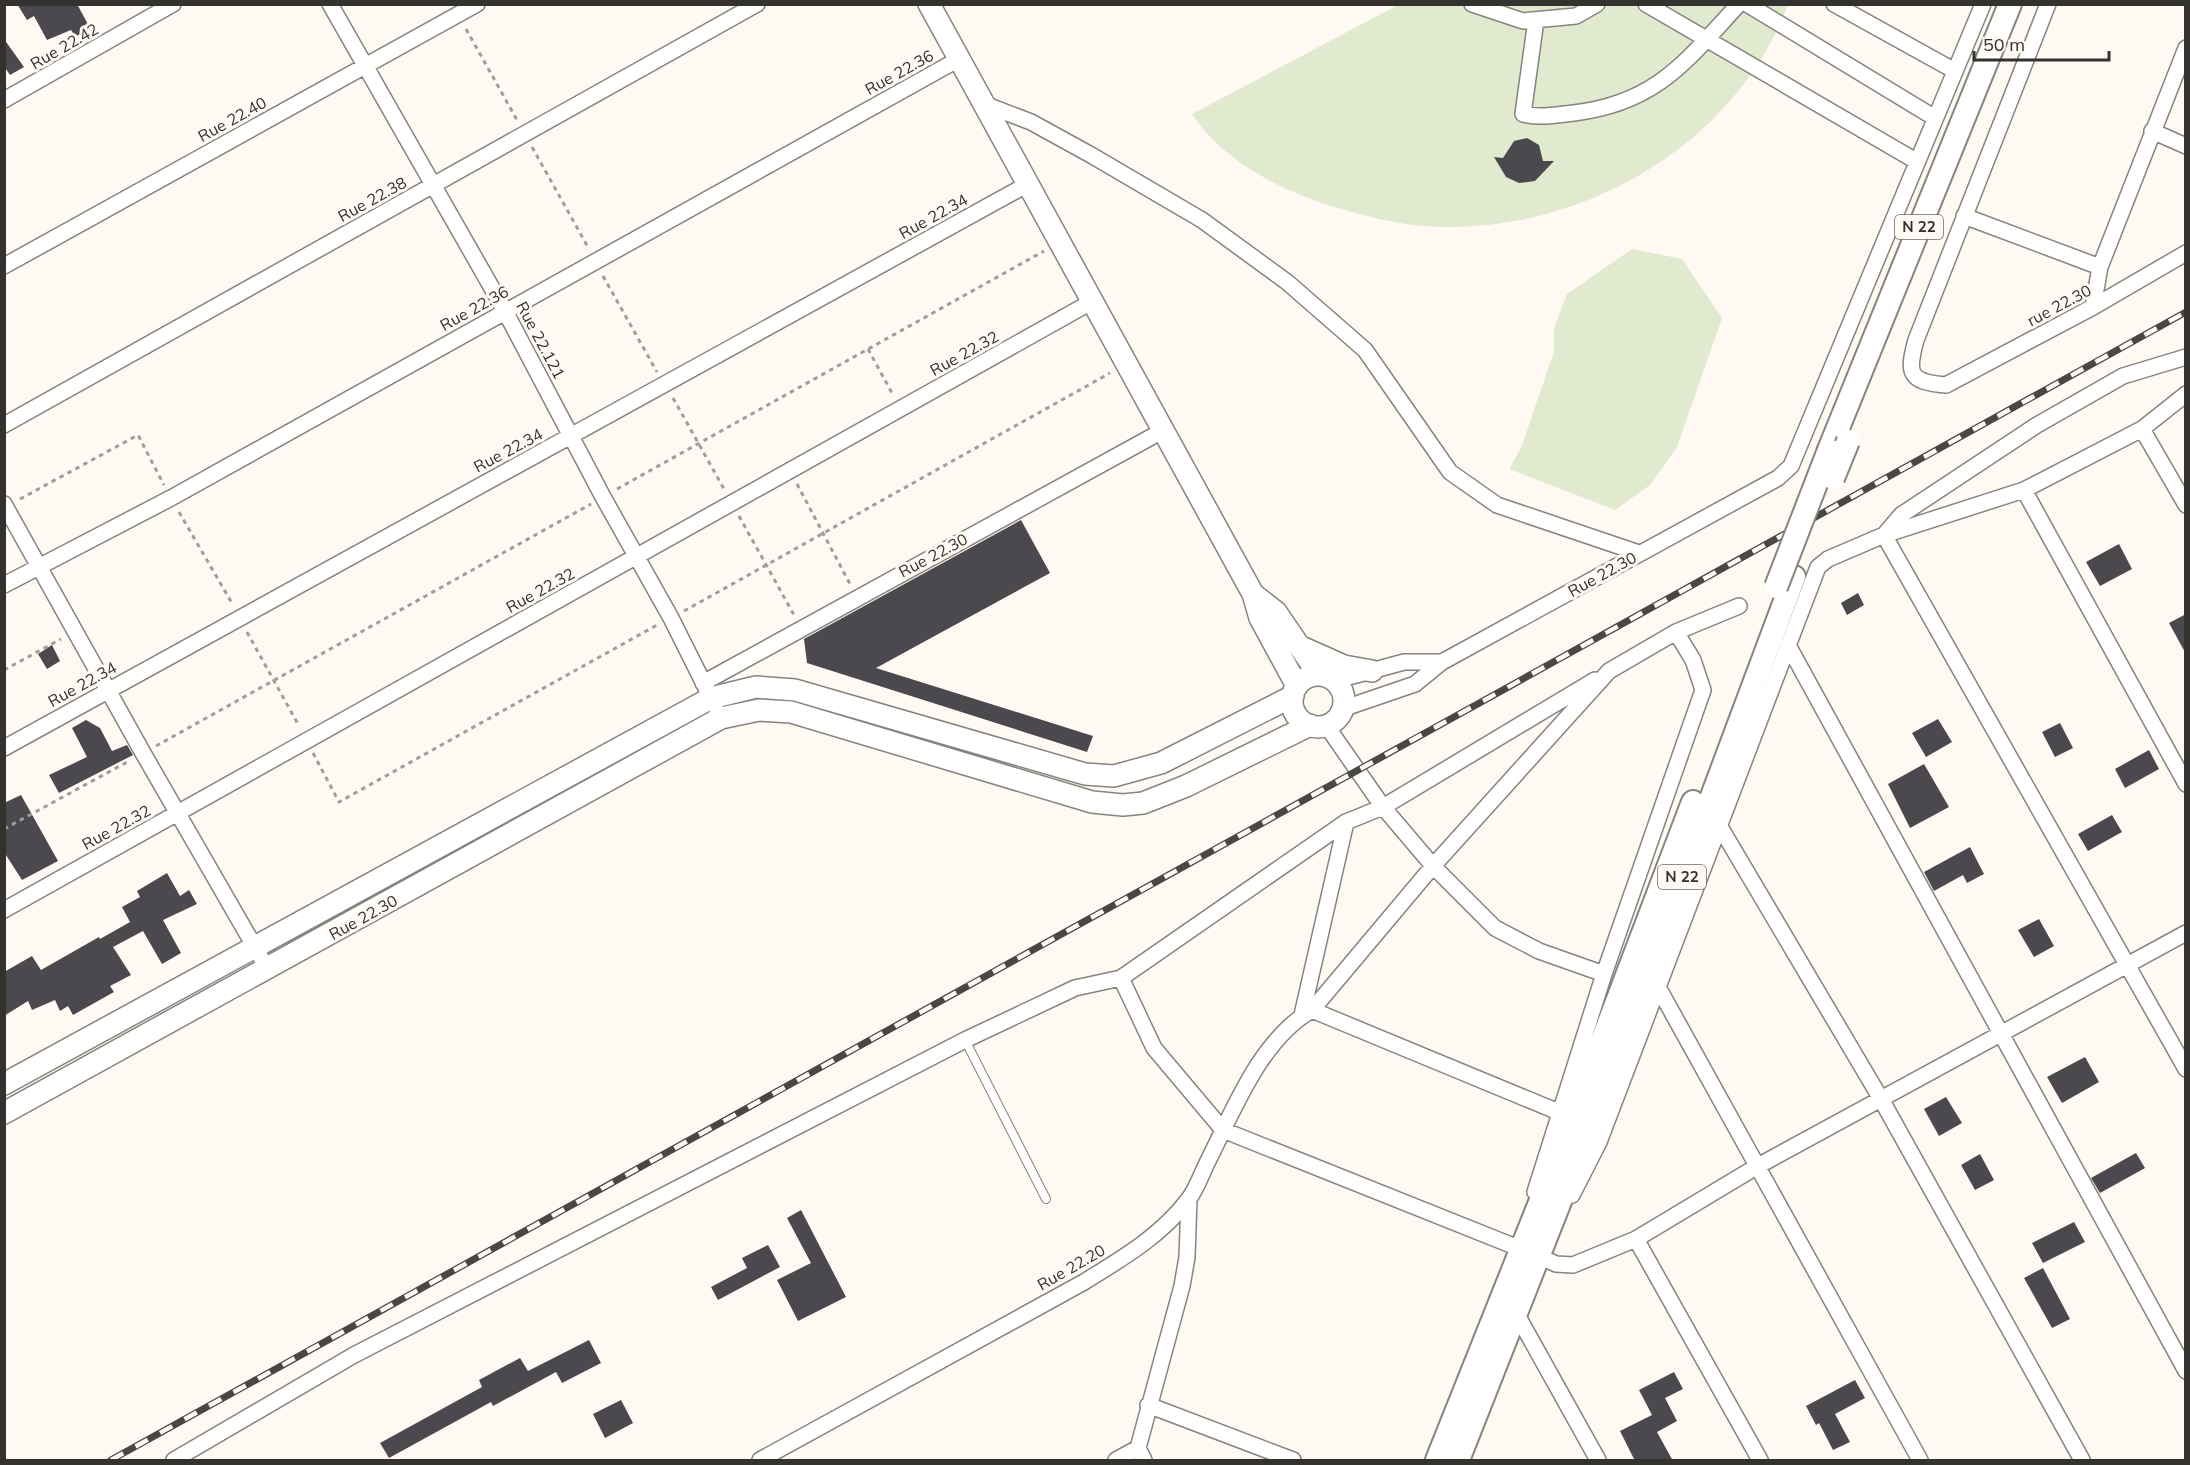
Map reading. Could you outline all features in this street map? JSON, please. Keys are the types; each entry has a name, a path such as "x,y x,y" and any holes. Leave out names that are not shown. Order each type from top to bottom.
{"main road":[{"name":"N 22","path":"1437,1461 1530,1253 1785,582 2010,4"},
{"name":"N 22","path":"1838,446 2026,4"},
{"name":"N 22","path":"1458,1461 1516,1313 1530,1253"}],"street":[{"name":"Rue 22.42","path":"4,100 173,4"},
{"name":"Rue 22.121","path":"330,4 505,311 603,497 671,618 721,718"},
{"name":"Rue 22.40","path":"4,266 477,4"},
{"name":"Rue 22.38","path":"4,425 757,4"},
{"path":"929,4 1253,594 1260,618 1295,691 1294,710 1318,725 1433,866 1495,928 1539,951 1604,974"},
{"path":"1472,4 1523,21 1576,16 1597,4"},
{"path":"1646,4 1916,161"},
{"path":"1536,20 1523,114 1536,117 1605,109 1651,90 1685,62 1739,4"},
{"path":"1747,4 1935,118"},
{"path":"1834,4 1955,71"},
{"name":"Rue 22.30","path":"1342,709 1415,684 1442,662 1778,478 1791,466 1983,4"},
{"path":"2048,4 1964,216 2100,267"},
{"path":"2093,308 2100,267 2186,48"},
{"name":"Rue 22.36","path":"4,585 171,498 959,59"},
{"path":"984,104 1031,122 1092,155 1202,220 1287,282 1365,350 1450,472 1497,505 1639,553"},
{"path":"2152,131 2186,146"},
{"name":"Rue 22.34","path":"4,748 1028,184"},
{"name":"rue 22.30","path":"1964,216 1916,340 1909,366 1920,379 1933,384 1946,385 2093,308 2186,252"},
{"name":"Rue 22.32","path":"4,910 1093,301"},
{"path":"1884,535 1901,515 2037,425 2123,376 2186,357"},
{"path":"1530,1253 1599,1142 1818,567 1828,559 1884,535 2024,490 2142,429 2186,394"},
{"path":"2142,429 2186,505"},
{"name":"Rue 22.30","path":"4,1084 255,947 707,690 801,627 1164,430"},
{"path":"2024,490 2186,784"},
{"path":"5,505 143,753 180,813 268,970"},
{"path":"1884,535 2186,1069"},
{"path":"1253,594 1276,612 1299,646 1343,693 1339,716 1318,725"},
{"path":"174,1461 354,1355 965,1040 1075,988 1121,978 1346,822 1383,807 1676,632 1739,606"},
{"path":"1530,1253 1540,1170 1562,1113 1604,974 1702,690 1694,660 1676,632"},
{"path":"1788,645 2186,1371"},
{"path":"1299,646 1344,666 1372,671"},
{"path":"707,690 756,687 795,690 1085,774 1114,776 1161,763 1295,691 1306,678 1327,678 1372,671 1404,662 1442,662"},
{"name":"Rue 22.20","path":"760,1461 1084,1282 1132,1252 1157,1232 1189,1199 1223,1130 1261,1064 1433,866 1609,671"},
{"name":"Rue 22.30","path":"4,1113 268,970 721,718 759,710 791,712 1092,802 1123,805 1143,803 1186,786 1318,725"},
{"path":"1346,822 1307,1012 1562,1113"},
{"path":"1719,825 1881,1099 2082,1461"},
{"path":"1121,978 1154,1048 1223,1130 1556,1264 1573,1265 1636,1239 1756,1167 2186,933"},
{"path":"1658,987 1920,1461"},
{"path":"1116,1461 1141,1454 1148,1405 1182,1286 1187,1257 1189,1199"},
{"path":"1636,1239 1760,1461"},
{"path":"1516,1313 1598,1461"},
{"path":"1148,1405 1293,1461"}],"lane":[{"path":"965,1040 1046,1199"}],"path":[{"path":"458,15 596,261 628,323 665,384 801,627"},
{"path":"4,829 1060,242"},
{"path":"868,349 901,409"},
{"path":"339,802 1128,363"},
{"path":"5,505 138,435"},
{"path":"790,470 857,596"},
{"path":"4,670 74,631"}],"green space":[{"path":"1398,5 1788,5 1764,54 1732,98 1694,136 1651,168 1603,194 1552,212 1499,223 1445,227 1404,224 1351,212 1317,201 1276,184 1238,161 1205,131 1192,114"},
{"path":"1632,249 1682,259 1722,318 1677,447 1650,485 1615,510 1509,469 1521,448 1554,352 1554,328 1567,294"}],"building":[{"path":"17,4 77,4 90,28 75,37 71,30 47,40 34,16 27,20"},
{"path":"4,39 24,67 10,75 4,66"},
{"path":"1527,138 1539,145 1543,161 1554,161 1535,181 1519,183 1506,177 1494,157 1503,158 1514,141"},
{"path":"1021,520 1050,573 876,668 1093,736 1087,752 807,663 804,639"},
{"path":"2119,544 2132,569 2100,586 2086,562"},
{"path":"1858,593 1864,605 1847,615 1841,603"},
{"path":"2186,614 2186,654 2169,623"},
{"path":"52,645 60,661 47,669 38,654"},
{"path":"1938,719 1952,742 1926,757 1912,733"},
{"path":"86,720 100,728 112,751 127,745 133,755 59,793 49,775 87,757 72,728"},
{"path":"2060,723 2073,748 2055,757 2042,732"},
{"path":"2149,750 2159,769 2125,788 2115,769"},
{"path":"1924,764 1949,807 1910,828 1888,784"},
{"path":"21,795 58,861 22,880 4,852 4,803"},
{"path":"2112,815 2122,832 2088,851 2078,834"},
{"path":"1970,847 1984,874 1967,883 1963,875 1934,891 1924,872"},
{"path":"167,873 180,896 189,890 197,904 163,920 181,953 162,964 143,931 113,947 131,975 110,986 114,992 73,1015 68,1006 60,1011 55,1000 32,1010 28,1001 4,1016 4,972 32,956 41,970 130,922 122,907 140,897 137,891"},
{"path":"2039,919 2054,946 2034,957 2018,930"},
{"path":"2085,1057 2099,1082 2062,1103 2047,1077"},
{"path":"1946,1097 1962,1123 1939,1136 1924,1109"},
{"path":"2136,1153 2145,1168 2100,1193 2091,1178"},
{"path":"1980,1154 1994,1180 1975,1190 1961,1165"},
{"path":"801,1210 846,1297 798,1321 777,1280 811,1263 787,1218"},
{"path":"2074,1222 2085,1242 2043,1263 2032,1243"},
{"path":"768,1245 780,1267 718,1300 711,1287 747,1268 742,1258"},
{"path":"2043,1268 2070,1319 2052,1328 2024,1278"},
{"path":"589,1340 601,1363 562,1383 556,1372 493,1406 491,1402 389,1458 380,1443 482,1387 479,1380 520,1358 528,1371"},
{"path":"1674,1372 1683,1389 1665,1398 1677,1421 1657,1432 1673,1461 1635,1461 1620,1431 1652,1415 1639,1390"},
{"path":"1855,1380 1865,1398 1835,1414 1850,1442 1833,1450 1819,1423 1816,1425 1806,1406"},
{"path":"621,1400 633,1423 605,1438 593,1414"}],"railway":[{"path":"111,1460 2186,312"}]}
